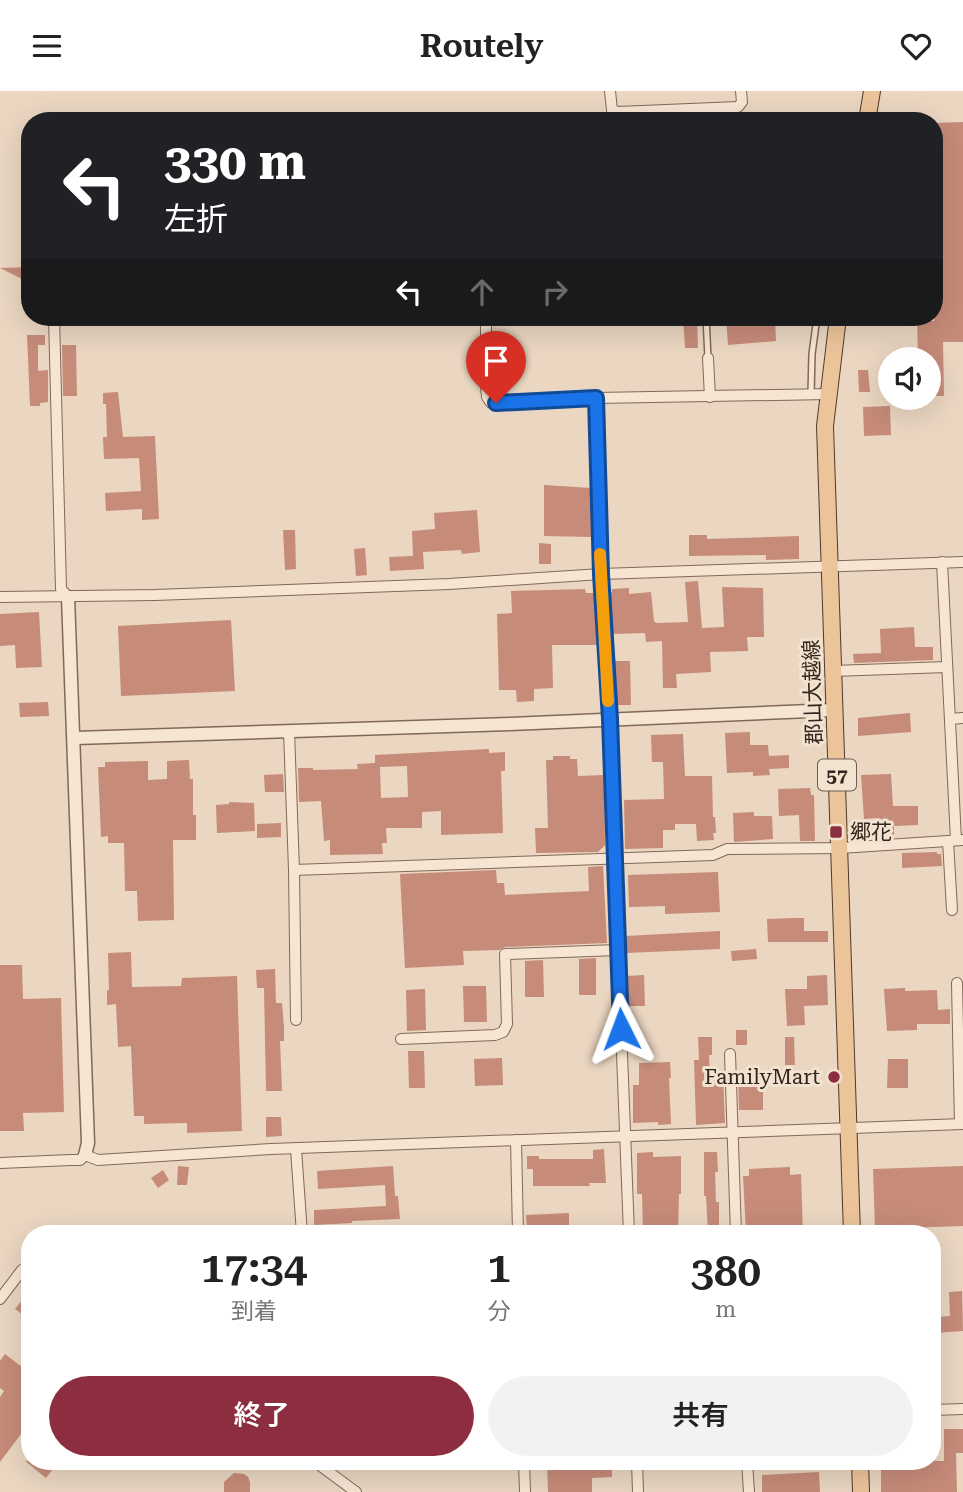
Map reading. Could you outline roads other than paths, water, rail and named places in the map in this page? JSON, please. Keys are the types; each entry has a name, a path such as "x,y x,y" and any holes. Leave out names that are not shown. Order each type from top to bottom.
{"main road":[{"path":"868,112 872,91"},
{"name":"郡山大越線","path":"837,326 825,426 852,1225"},
{"path":"861,1470 862,1492"}],"street":[{"path":"610,91 610,106 618,112 738,107 742,102 741,91"},
{"path":"0,1163 76,1160 85,1155 88,1143 75,738 68,597 61,589 54,326"},
{"path":"486,326 486,387 491,403 596,398 829,394"},
{"path":"708,358 710,397"},
{"path":"596,398 629,1225"},
{"path":"942,562 956,840 952,910"},
{"path":"0,597 449,584 601,574 963,562"},
{"path":"833,671 947,667"},
{"path":"75,738 834,710"},
{"path":"950,719 963,718"},
{"path":"289,731 296,1020"},
{"path":"294,870 713,855 727,849 840,848 956,840"},
{"path":"401,1039 495,1035 503,1032 507,1024 505,954 618,950"},
{"path":"85,1155 98,1160 626,1135 962,1124 957,983"},
{"path":"730,1054 736,1225"},
{"path":"516,1140 518,1225"},
{"path":"296,1149 301,1225"},
{"path":"0,1299 21,1271"},
{"path":"941,1410 963,1409"},
{"path":"326,1470 356,1492"},
{"path":"524,1470 525,1492"},
{"path":"637,1470 638,1492"},
{"path":"748,1470 749,1492"}],"lane":[{"path":"706,326 708,358"},
{"path":"811,394 816,326"}],"place":[{"name":"郷花","path":"836,832"},
{"name":"FamilyMart","path":"834,1077"}]}
